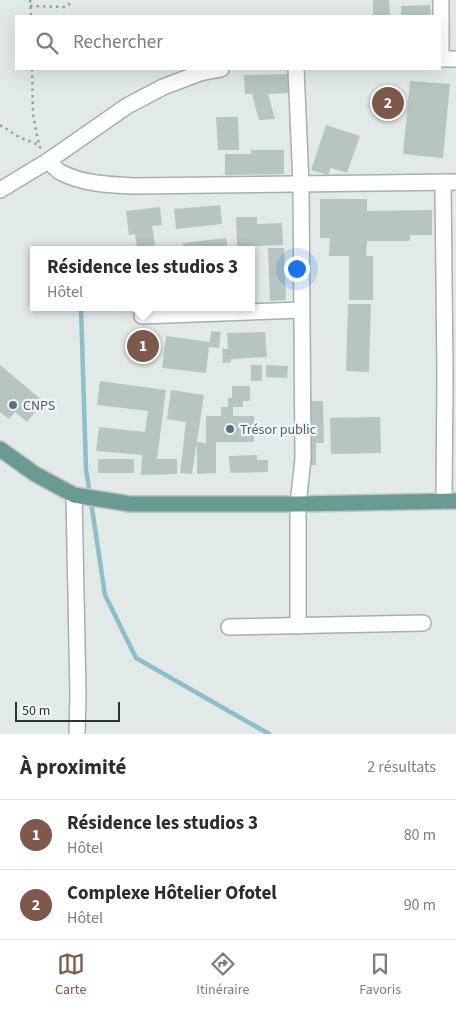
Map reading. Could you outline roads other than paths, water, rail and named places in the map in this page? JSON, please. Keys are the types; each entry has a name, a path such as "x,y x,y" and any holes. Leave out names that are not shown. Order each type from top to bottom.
{"main road":[{"path":"0,449 35,474 74,495 130,504 298,504 450,501"}],"street":[{"path":"441,0 446,59"},
{"path":"0,190 48,161 127,106 163,87 200,73 216,70"},
{"path":"296,70 302,184 303,459 298,504 298,626"},
{"path":"48,161 59,172 107,185 449,182 450,501"},
{"path":"142,316 301,310"},
{"path":"74,495 77,734"},
{"path":"230,627 423,623"}],"waterway":[{"path":"81,311 86,469 105,595 136,658 269,734"}],"place":[{"name":"Complexe Hôtelier Ofotel","path":"388,103"},
{"name":"Résidence les studios 3","path":"143,346"},
{"name":"CNPS","path":"13,405"},
{"name":"Trésor public","path":"230,429"}]}
